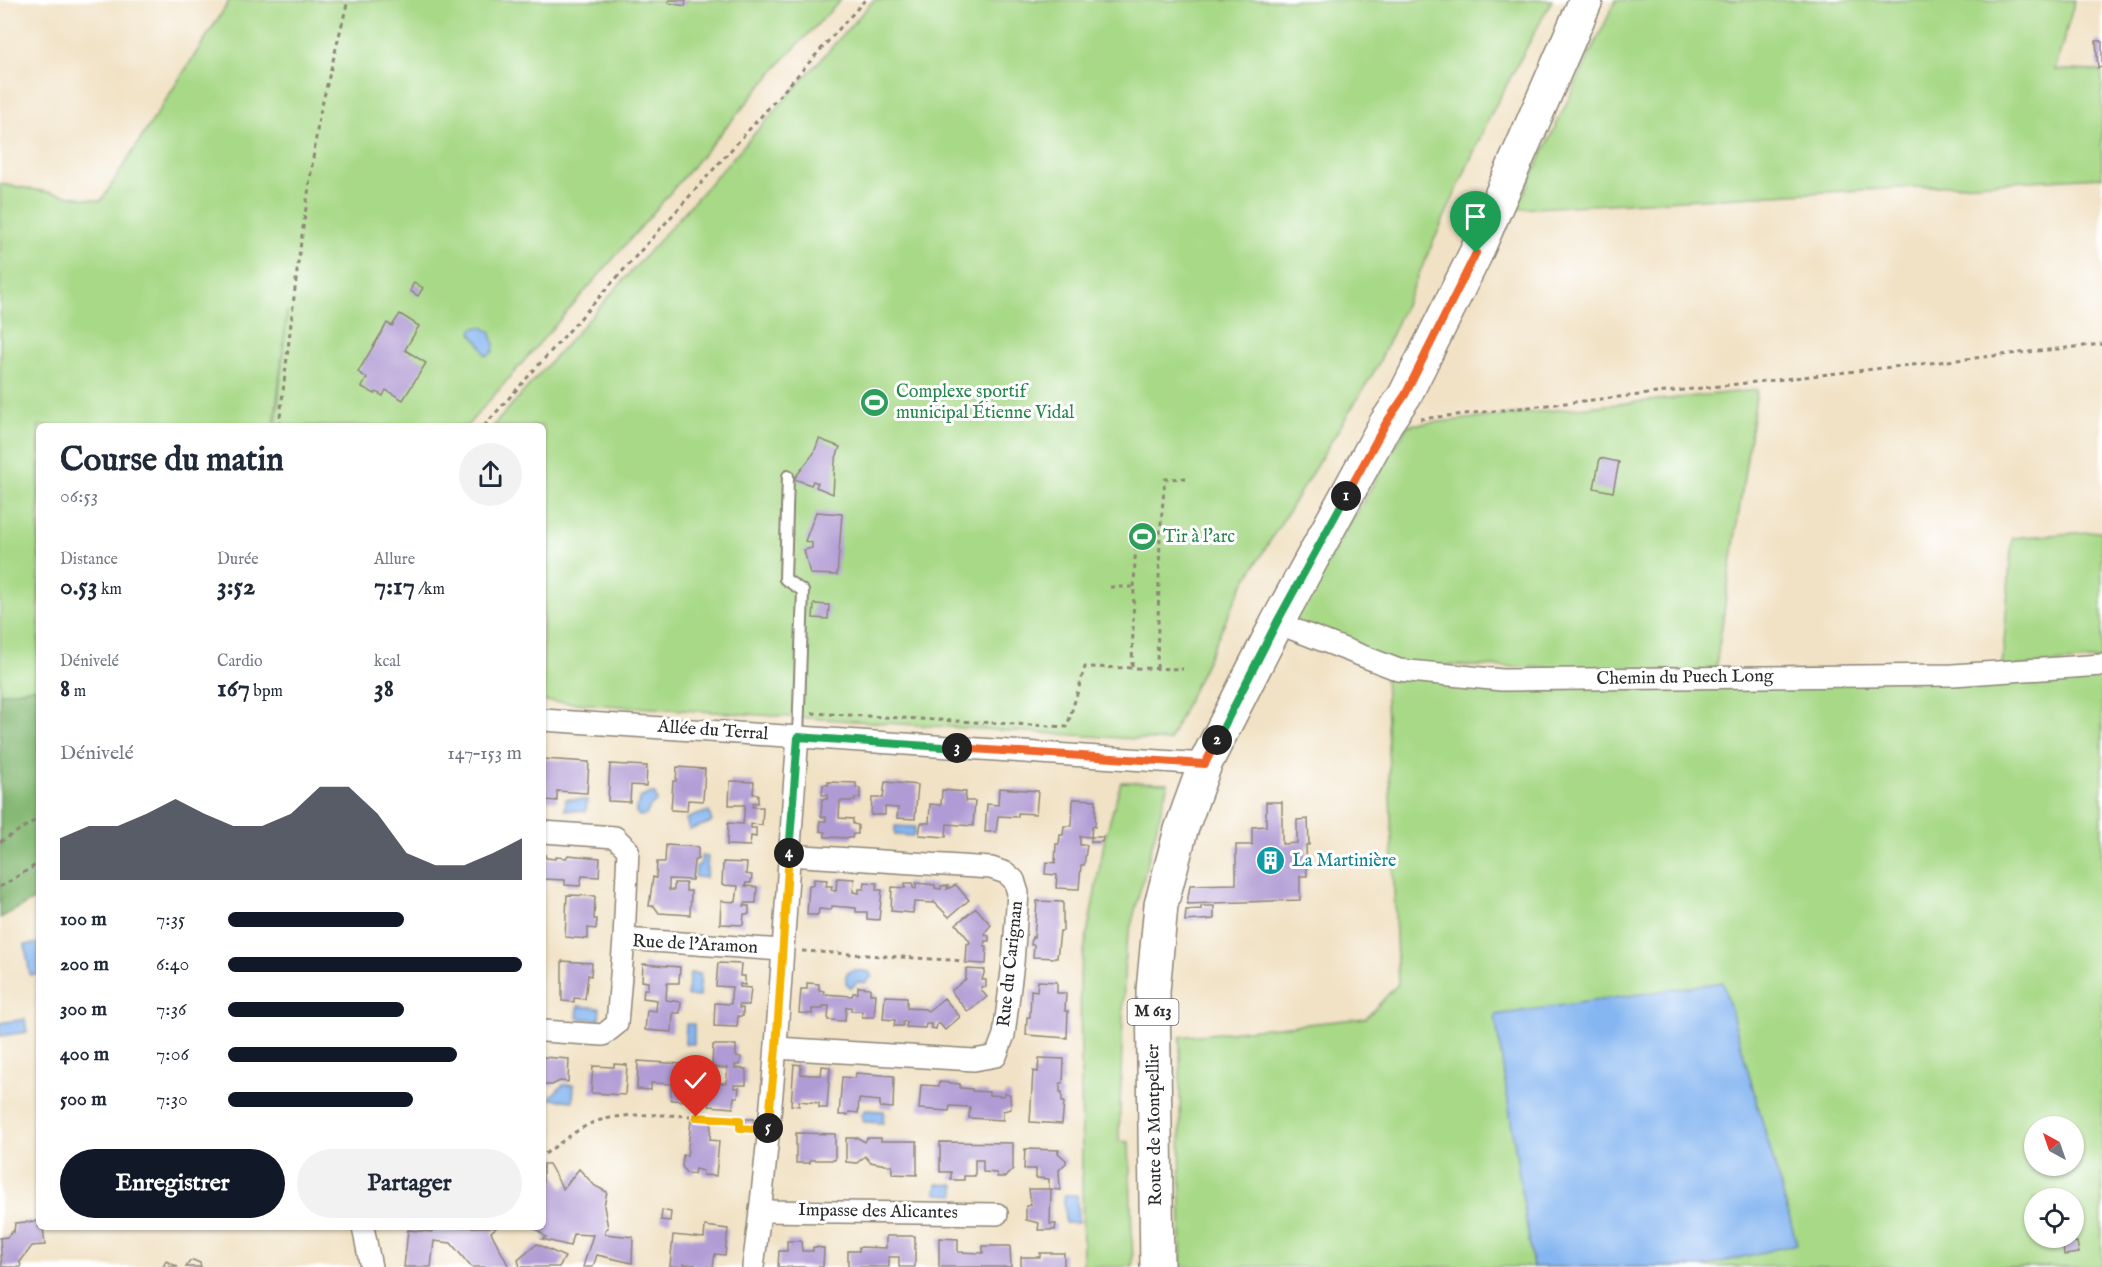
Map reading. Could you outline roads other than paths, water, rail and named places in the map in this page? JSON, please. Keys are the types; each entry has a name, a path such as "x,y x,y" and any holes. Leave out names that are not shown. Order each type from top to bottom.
{"main road":[{"name":"Route de Montpellier","path":"1157,1267 1153,991 1164,894 1181,830 1205,764 1277,622 1386,423 1405,395 1476,253 1586,0"}],"street":[{"name":"Chemin du Puech Long","path":"1277,622 1399,670 1502,680 1953,675 2102,666"},
{"name":"Allée du Terral","path":"546,720 1205,764"},
{"path":"753,1267 776,1048 798,737"},
{"path":"546,832 615,837 628,850 624,939"},
{"name":"Rue du Carignan","path":"776,1048 975,1060 996,1056 1004,1035 1013,963 1018,893 1014,880 1006,873 991,868 788,855"},
{"name":"Rue de l'Aramon","path":"546,1031 603,1035 617,1024 624,939 782,950"},
{"name":"Impasse des Alicantes","path":"760,1211 997,1214"},
{"path":"364,1230 371,1267"}],"lane":[{"path":"788,476 784,579 802,591 798,737"}],"water":[{"path":"481,327 490,331 494,343 493,352 486,356 471,333 473,328"},
{"path":"651,793 655,794 657,801 646,815 639,816 636,807 640,798"},
{"path":"566,799 587,800 586,811 565,810"},
{"path":"709,811 712,822 689,830 686,819"},
{"path":"895,826 915,827 914,836 895,835"},
{"path":"701,856 708,857 706,878 695,877 696,867 701,863"},
{"path":"36,943 36,974 30,975 25,945"},
{"path":"854,970 870,972 872,976 865,983 858,982 851,988 846,983 846,975"},
{"path":"690,973 701,974 699,997 687,996"},
{"path":"1723,982 1797,1244 1701,1267 1533,1267 1495,1015"},
{"path":"578,1006 600,1008 599,1020 577,1018"},
{"path":"25,1019 27,1032 0,1036 0,1023"},
{"path":"686,1024 694,1024 694,1044 685,1044"},
{"path":"563,1085 574,1085 573,1101 551,1099 551,1096"},
{"path":"865,1110 884,1111 883,1123 864,1122 861,1116"},
{"path":"937,1184 955,1185 955,1195 936,1194"},
{"path":"1064,1195 1077,1195 1078,1223 1065,1223"}],"place":[{"name":"Complexe sportif municipal Étienne Vidal","path":"875,402"},
{"name":"Tir à l'arc","path":"1142,537"},
{"name":"La Martinière","path":"1271,861"}]}
